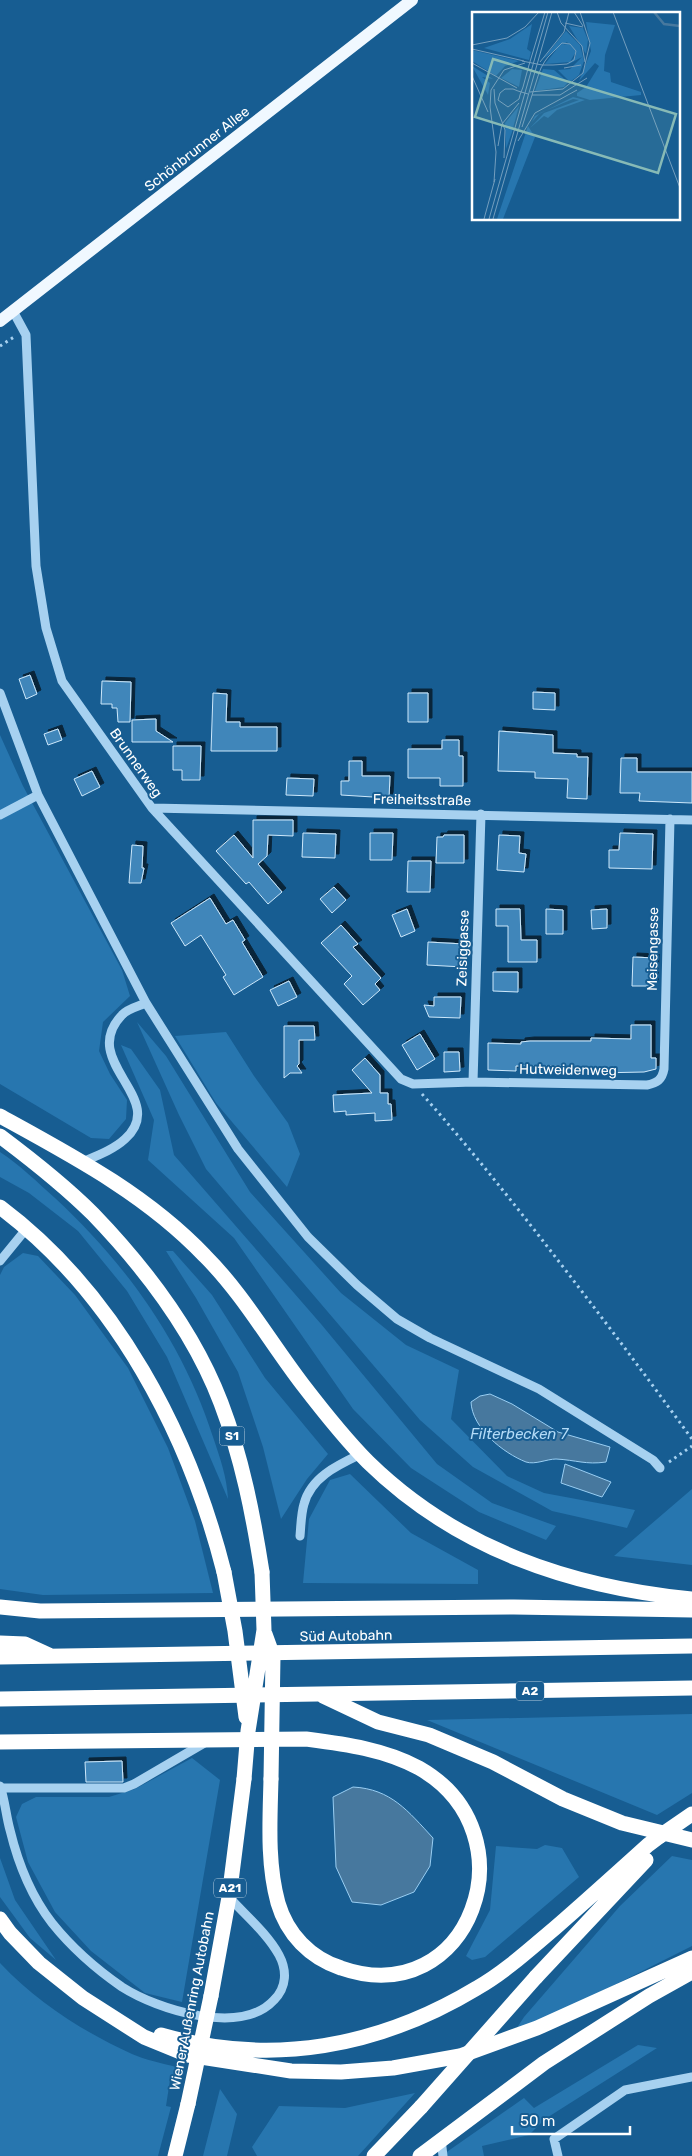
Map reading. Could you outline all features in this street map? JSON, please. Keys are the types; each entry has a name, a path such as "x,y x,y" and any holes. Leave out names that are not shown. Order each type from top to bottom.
{"highway":[{"path":"0,1116 82,1162 128,1191 170,1222 206,1257 240,1297 307,1390 361,1454 404,1493 446,1522 489,1547 537,1567 581,1581 628,1591 692,1599"},
{"name":"S1","path":"0,1136 45,1171 92,1213 173,1311 201,1360 221,1402 241,1462 254,1518 262,1572 264,1630 258,1672"},
{"path":"0,1208 28,1228 64,1263 92,1297 117,1332 145,1377 174,1432 195,1479 213,1531 224,1572 235,1631 248,1731"},
{"path":"0,1607 40,1611 514,1607 692,1610"},
{"path":"0,1742 209,1740 306,1739 348,1744 385,1754 419,1768 443,1787 463,1809 475,1838 480,1866 478,1895 468,1920 453,1943 431,1961 408,1971 381,1976 351,1972 324,1962 302,1945 288,1925 278,1904 273,1881 270,1842 271,1778 273,1656 264,1630"},
{"path":"0,1643 25,1644 53,1656"},
{"name":"Süd Autobahn","path":"0,1657 692,1646"},
{"name":"Wiener Außenring Autobahn","path":"175,2156 211,1996 229,1898 248,1731 258,1672"},
{"name":"A2","path":"0,1699 692,1688"},
{"path":"319,1694 378,1722 429,1735 493,1762 563,1799 622,1823 692,1840"},
{"path":"126,2024 190,2044 240,2050 290,2051 337,2044 386,2032 432,2013 478,1988 521,1958 652,1853 660,1836 692,1814"},
{"path":"374,2156 421,2107 536,1978 610,1888"},
{"path":"0,1919 10,1933 39,1963 82,1998 144,2037 188,2055 290,2071 341,2072 393,2068 460,2056 537,2028 692,1958"},
{"path":"420,2156 441,2138 544,2062 649,1996 692,1972"}],"main road":[{"name":"Schönbrunner Allee","path":"0,321 412,0"}],"street":[{"name":"Brunnerweg","path":"13,311 26,335 36,566 46,628 62,681 152,808 401,1079 413,1084"},
{"path":"0,693 38,795 146,1003 243,1157 308,1237 357,1284 398,1319 430,1338 539,1389 653,1460 660,1468"},
{"path":"0,815 38,795"},
{"name":"Freiheitsstraße","path":"152,808 692,820"},
{"name":"Zeisiggasse","path":"472,1082 481,814"},
{"name":"Meisengasse","path":"661,1079 664,1069 670,820"},
{"path":"82,1162 108,1151 126,1138 136,1123 138,1106 132,1090 113,1062 109,1047 111,1031 122,1013 146,1003"},
{"name":"Hutweidenweg","path":"472,1082 646,1084 655,1083 661,1079"},
{"path":"413,1084 472,1082"},
{"path":"0,1261 28,1228"},
{"path":"300,1536 304,1503 316,1480 338,1465 361,1454"},
{"path":"209,1740 124,1788 1,1787 19,1863 33,1892 51,1922 72,1947 99,1970 131,1992 154,2002 211,2018 231,2019 246,2017 270,2005 279,1995 285,1982 284,1968 270,1942 229,1898"},
{"path":"558,2156 554,2139 625,2090 692,2078"},
{"path":"441,2138 443,2156"}],"path":[{"path":"413,1084 454,1129 493,1178 599,1313 692,1439"},
{"path":"660,1468 692,1446"}],"shaded area":[{"path":"0,735 23,786 122,970 130,996 103,1022 99,1051 110,1074 127,1100 126,1119 109,1139 91,1138 0,1084"},
{"path":"137,1022 166,1056 250,1192 341,1293 406,1345 459,1370 451,1419 507,1476 544,1493 635,1510 627,1528 552,1511 473,1467 420,1420 206,1169"},
{"path":"226,1032 254,1076 288,1123 300,1154 287,1187 216,1103 175,1036"},
{"path":"121,1045 131,1049 160,1090 174,1155 321,1324 437,1464 492,1503 556,1526 546,1540 479,1512 411,1468 353,1409 234,1238 148,1160 154,1120"},
{"path":"0,1152 15,1162 81,1224 106,1250 150,1307 186,1369 201,1402 223,1468 228,1499 167,1357 127,1291 78,1231 29,1193 0,1177"},
{"path":"166,1251 173,1251 212,1295 265,1378 328,1454 307,1479 281,1519 263,1447 238,1372 196,1298"},
{"path":"23,1253 38,1256 75,1295 128,1368 168,1448 195,1521 213,1593 43,1595 0,1589 0,1275 4,1267"},
{"path":"350,1474 411,1533 478,1570 478,1584 303,1583 309,1519 330,1480"},
{"path":"692,1489 692,1565 614,1556"},
{"path":"692,1714 692,1793 657,1815 427,1720"},
{"path":"192,1758 220,1780 182,2002 145,1993 91,1951 55,1912 28,1862 16,1817 22,1804 36,1797 109,1797 135,1789"},
{"path":"545,1845 562,1848 579,1877 485,1957 472,1960 466,1956 490,1910 496,1846 537,1849"},
{"path":"672,1856 692,1860 692,1946 511,2037 524,2017 620,1906"},
{"path":"0,1858 15,1900 56,1960 30,1938 0,1897"},
{"path":"0,1963 30,1991 78,2026 132,2054 176,2067 173,2081 170,2080 166,2106 171,2107 158,2156 0,2156"},
{"path":"638,2045 657,2048 545,2119 529,2135 482,2146 484,2156 441,2156 524,2098 534,2108"},
{"path":"220,2089 237,2114 227,2156 203,2156"},
{"path":"415,2093 358,2156 257,2156 252,2147 279,2106 345,2108"}],"water":[{"name":"Filterbecken 7","path":"490,1394 512,1404 558,1432 610,1447 606,1462 587,1463 556,1459 530,1463 517,1458 490,1438 477,1421 473,1412 471,1402 480,1396"},
{"path":"565,1464 611,1482 602,1497 561,1483"},
{"path":"353,1787 378,1792 398,1803 433,1838 430,1866 414,1892 381,1905 352,1902 336,1867 333,1797"}],"building":[{"path":"30,675 37,694 26,699 19,679"},
{"path":"102,681 131,682 130,722 118,722 117,708 112,708 112,704 101,704"},
{"path":"533,692 555,693 555,710 533,709"},
{"path":"213,693 227,694 226,722 240,722 240,727 277,727 277,751 211,751"},
{"path":"408,693 428,693 428,722 408,722"},
{"path":"156,719 156,731 173,742 132,742 132,720"},
{"path":"58,729 62,740 48,745 44,734"},
{"path":"499,731 553,735 553,753 577,754 577,757 588,757 587,799 567,798 568,779 535,778 535,772 498,771"},
{"path":"442,740 459,740 459,756 463,756 463,786 440,786 440,778 408,778 408,749 442,749"},
{"path":"173,746 201,746 200,780 182,780 182,770 173,770"},
{"path":"621,758 637,758 637,772 692,772 692,803 639,801 640,793 620,793"},
{"path":"349,761 362,761 362,776 390,776 389,798 341,795 341,781 349,781"},
{"path":"92,771 100,787 82,796 74,779"},
{"path":"287,778 314,779 313,796 286,795"},
{"path":"253,820 293,820 293,836 268,835 267,856 258,864 282,892 268,904 249,882 246,884 216,851 234,835 253,858"},
{"path":"303,833 336,834 335,858 302,857"},
{"path":"370,833 393,833 392,860 370,860"},
{"path":"620,833 653,834 652,869 609,868 609,850 619,850"},
{"path":"444,835 464,835 464,863 436,863 437,837 443,837"},
{"path":"499,835 520,836 519,853 526,854 524,872 497,870"},
{"path":"132,845 143,846 142,868 144,868 141,883 129,883"},
{"path":"408,861 431,861 430,892 407,892"},
{"path":"334,887 346,900 332,913 320,899"},
{"path":"210,898 226,924 233,920 245,940 242,942 263,977 234,995 223,977 226,975 201,935 185,946 171,923"},
{"path":"407,909 415,931 401,937 392,915"},
{"path":"496,909 520,909 521,940 537,940 537,962 508,962 508,926 496,926"},
{"path":"546,909 563,910 563,934 546,934"},
{"path":"607,909 607,928 592,929 591,910"},
{"path":"341,925 358,944 353,947 381,978 375,984 380,990 363,1005 344,984 352,976 321,943"},
{"path":"428,942 464,944 463,967 427,965"},
{"path":"633,957 655,958 654,986 632,986"},
{"path":"493,972 518,972 518,992 493,991"},
{"path":"289,981 297,997 278,1006 270,990"},
{"path":"434,997 461,997 460,1018 429,1017 424,1005 434,1006"},
{"path":"631,1025 651,1025 651,1058 656,1058 656,1069 644,1072 596,1073 596,1070 562,1070 562,1066 516,1066 516,1071 488,1070 488,1043 521,1044 521,1042 530,1041 591,1041 591,1038 631,1039"},
{"path":"284,1026 314,1026 315,1040 299,1040 299,1064 297,1066 302,1073 290,1073 284,1078"},
{"path":"420,1034 435,1059 417,1070 402,1045"},
{"path":"444,1052 459,1052 460,1071 444,1072"},
{"path":"365,1058 380,1075 380,1093 388,1093 388,1104 391,1104 392,1120 375,1121 375,1113 346,1115 346,1111 334,1112 333,1095 372,1093 352,1070"},
{"path":"122,1761 123,1782 86,1782 85,1762"}]}
